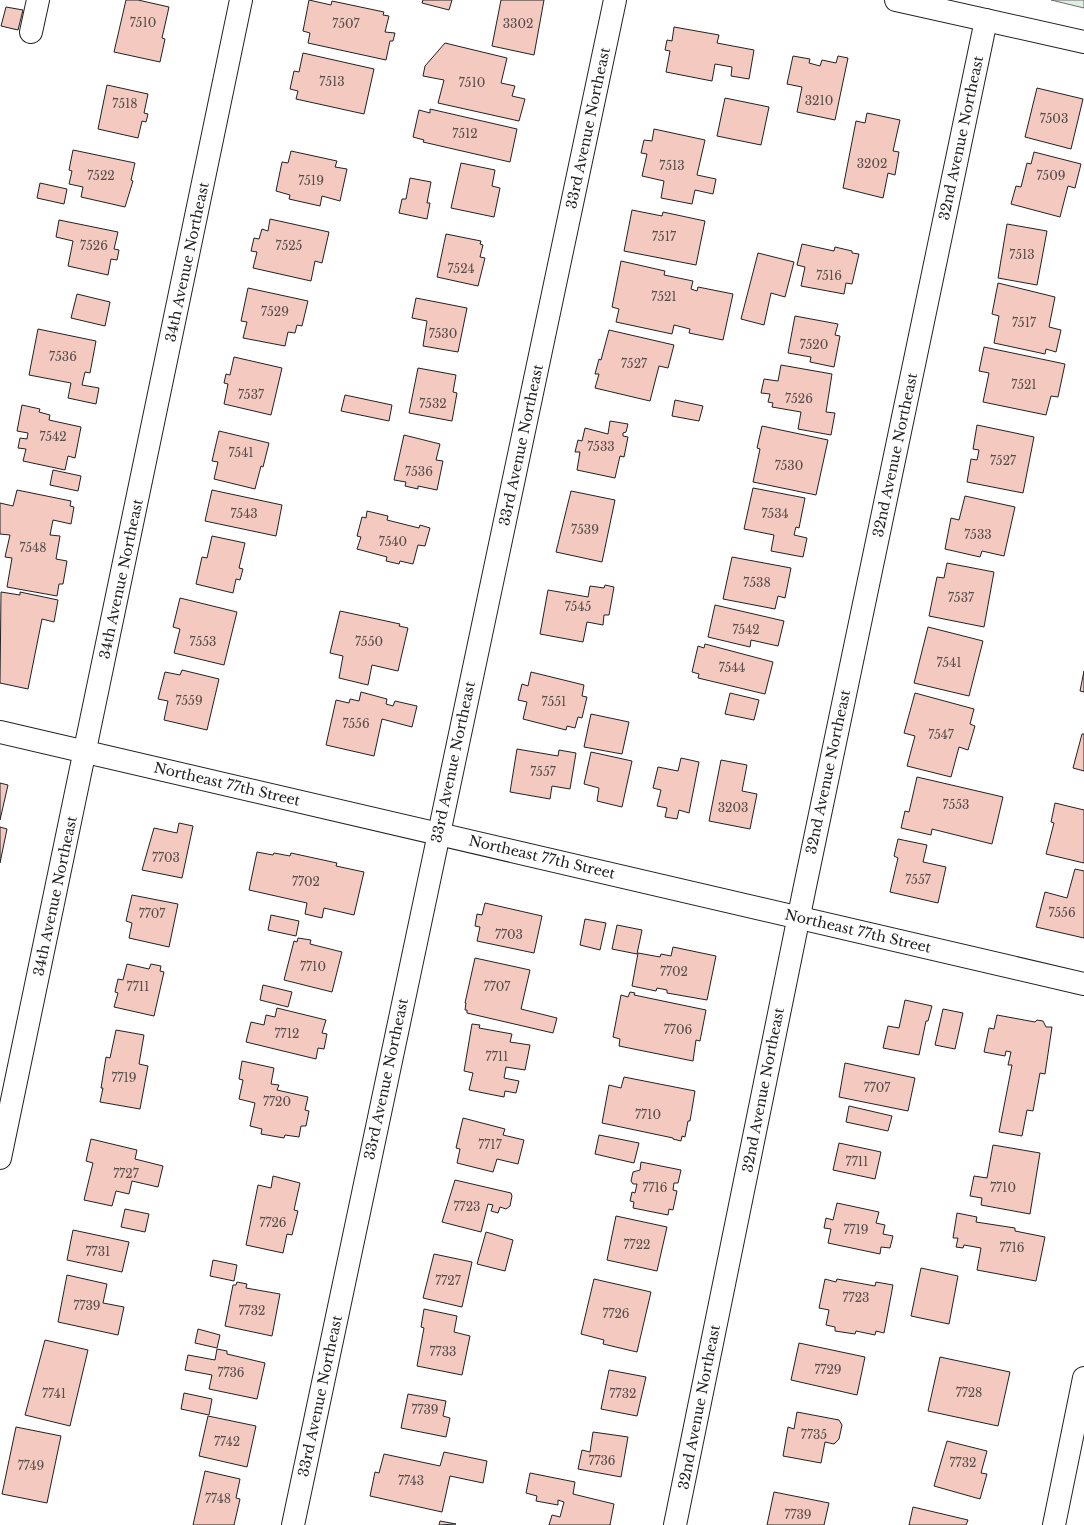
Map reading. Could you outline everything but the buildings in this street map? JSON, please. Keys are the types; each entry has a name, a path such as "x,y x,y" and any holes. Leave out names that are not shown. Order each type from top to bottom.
{"street":[{"path":"31,32 38,0"},
{"name":"34th Avenue Northeast","path":"0,1158 241,0"},
{"name":"33rd Avenue Northeast","path":"293,1525 438,833 616,0"},
{"path":"896,0 1084,42"},
{"name":"32nd Avenue Northeast","path":"676,1525 798,917 986,20"},
{"name":"Northeast 77th Street","path":"0,732 1084,984"},
{"path":"1054,1525 1084,1378"}],"green space":[{"path":"1051,0 1084,0 1084,8"}]}
